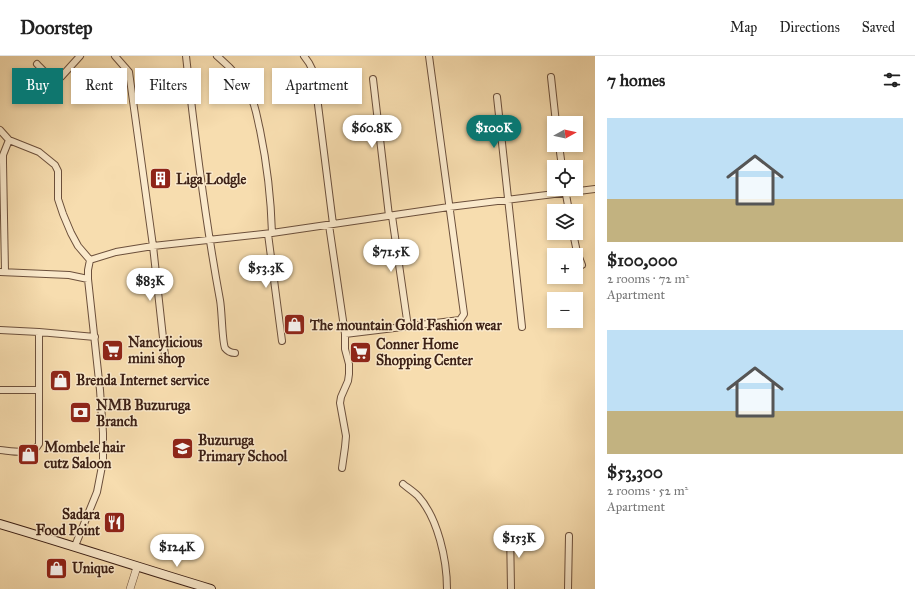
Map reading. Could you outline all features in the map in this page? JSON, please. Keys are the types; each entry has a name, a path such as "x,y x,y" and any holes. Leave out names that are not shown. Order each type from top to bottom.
{"main road":[{"path":"0,524 211,589"}],"street":[{"path":"37,64 46,74 52,77 60,77 80,56"},
{"path":"115,56 129,72 153,246 165,356"},
{"path":"186,56 200,178 221,307 224,344 227,350 231,353 236,353"},
{"path":"216,56 223,61 246,87 255,106 264,153 271,211 270,233 282,341"},
{"path":"304,56 309,62 314,73 345,334 345,349 349,364 348,381 340,403 346,436 342,468"},
{"path":"345,334 460,320 464,314 428,56"},
{"path":"551,77 555,116"},
{"path":"373,79 390,216 408,327"},
{"path":"497,97 522,327"},
{"path":"0,130 9,140 39,152 57,168 58,199 63,214 71,234 78,246 90,260"},
{"path":"9,140 3,156 3,272 69,275 88,279"},
{"path":"583,190 595,189"},
{"path":"90,260 116,252 153,246 331,225 547,194"},
{"path":"75,546 97,492 103,461 104,433 88,279 88,265 90,260"},
{"path":"0,330 95,337"},
{"path":"0,450 26,451 36,448 38,444 39,332"},
{"path":"0,390 39,390"},
{"path":"403,484 417,495 427,508 439,537 444,558 447,589"},
{"path":"510,529 511,589"},
{"path":"568,589 569,536"},
{"path":"130,589 137,567"}],"place":[{"name":"Liga Lodgle","path":"160,179"},
{"name":"The mountain Gold Fashion wear","path":"295,325"},
{"name":"Nancylicious mini shop","path":"112,350"},
{"name":"Conner Home Shopping Center","path":"360,352"},
{"name":"Brenda Internet service","path":"61,380"},
{"name":"NMB Buzuruga Branch","path":"80,413"},
{"name":"Buzuruga Primary School","path":"182,448"},
{"name":"Mombele hair cutz Saloon","path":"28,455"},
{"name":"Sadara Food Point","path":"115,522"},
{"name":"Unique","path":"56,568"}]}
